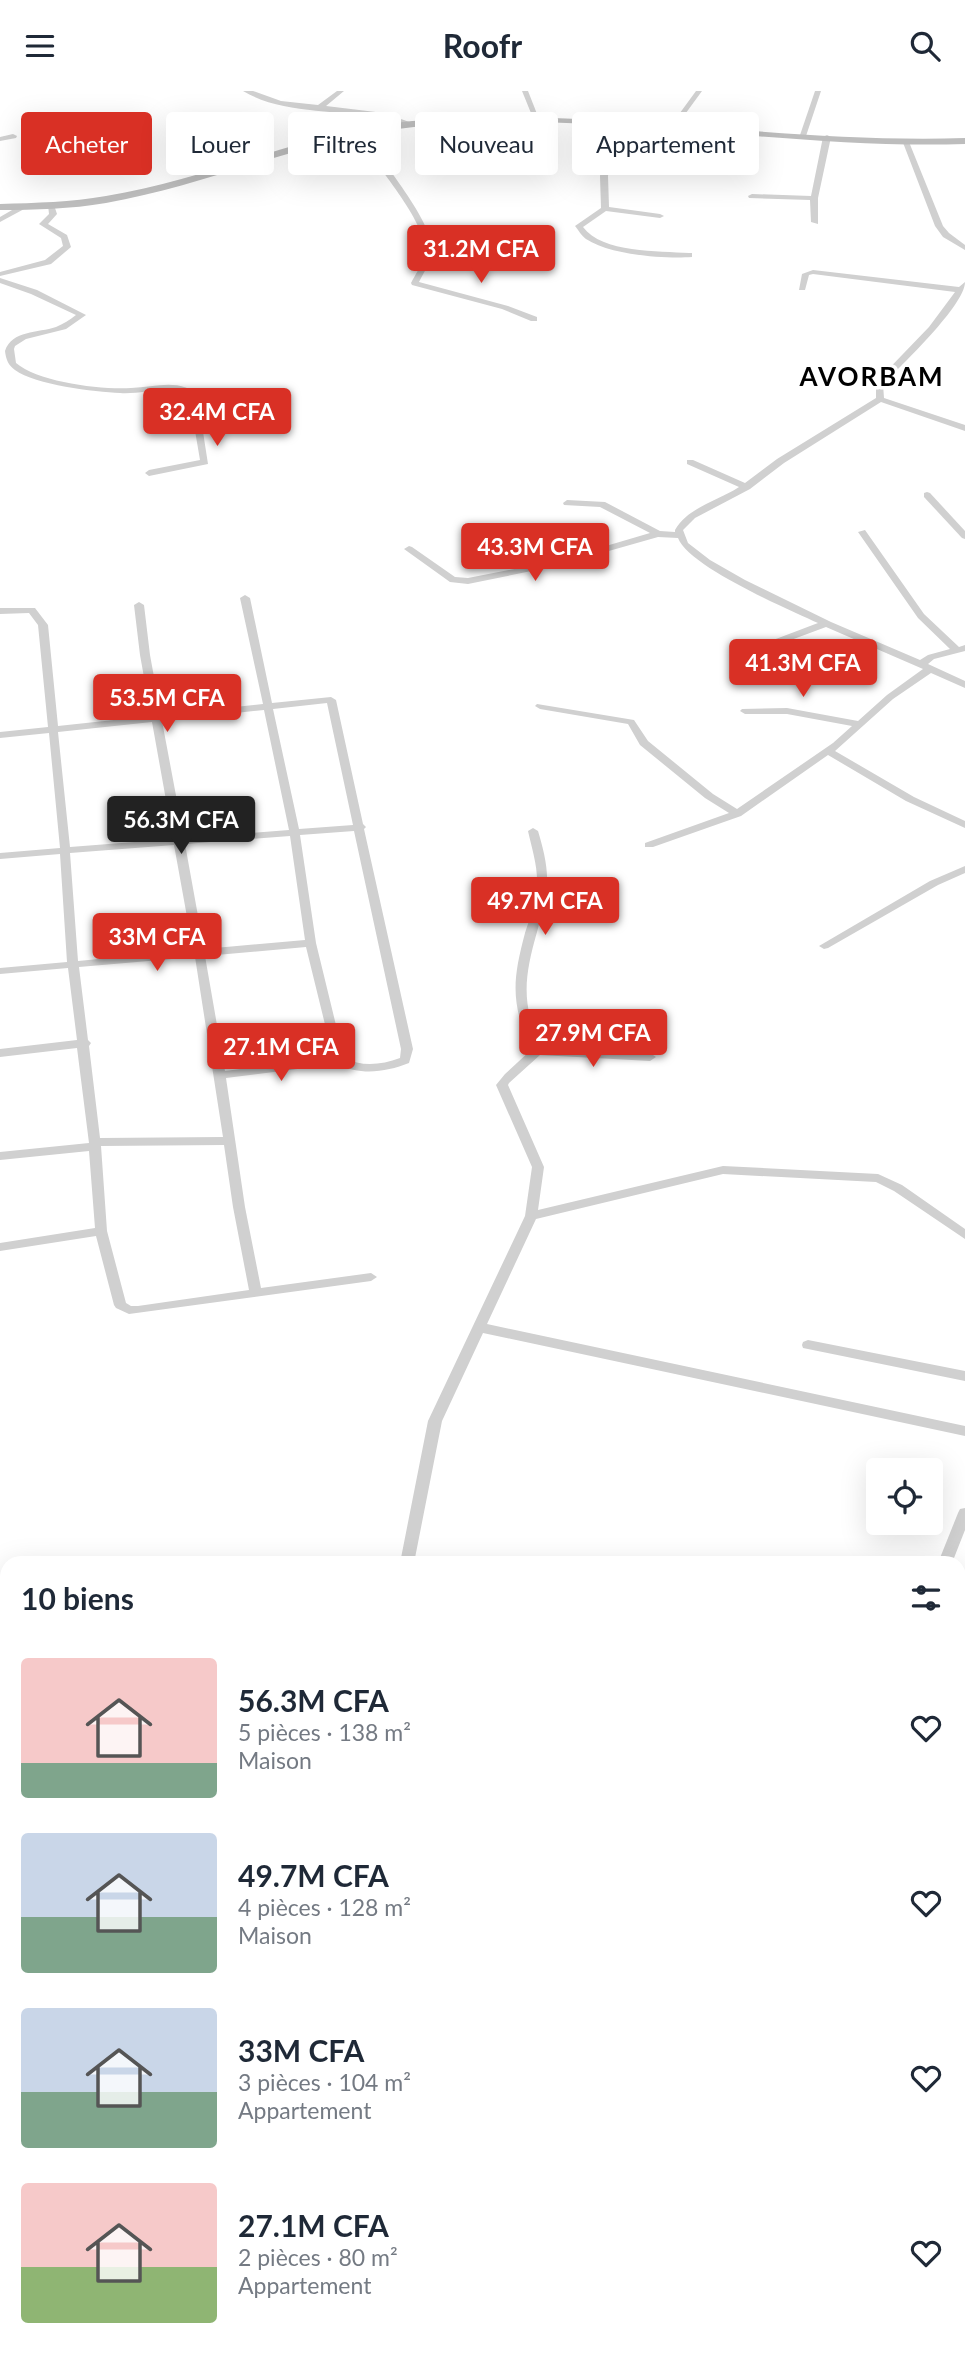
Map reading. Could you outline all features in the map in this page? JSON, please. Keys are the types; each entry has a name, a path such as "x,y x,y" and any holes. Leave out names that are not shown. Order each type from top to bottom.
{"street":[{"path":"246,91 281,103 384,115 411,124"},
{"path":"318,109 341,91"},
{"path":"525,91 534,112"},
{"path":"684,112 699,91"},
{"path":"802,136 818,91"},
{"path":"401,126 415,124"},
{"path":"759,133 905,142 965,141"},
{"path":"0,139 13,136"},
{"path":"815,222 814,198 827,137"},
{"path":"905,142 939,226 946,235 965,248"},
{"path":"0,207 51,207 126,197 288,149"},
{"path":"389,175 400,189 428,239 429,252 415,283 431,290 513,308 534,319"},
{"path":"604,175 605,209"},
{"path":"752,196 814,198"},
{"path":"0,274 48,262 67,247 64,237 43,224 54,214 51,207"},
{"path":"0,220 22,208"},
{"path":"660,216 605,209 579,226 586,238 635,251 689,255"},
{"path":"802,288 806,274 813,272 964,287"},
{"path":"0,279 82,315 62,327 23,337 11,345 8,352 17,371 32,377 122,392 178,386 192,391 198,398 197,419 205,462 149,473"},
{"path":"880,399 879,384 909,354 964,287"},
{"path":"880,399 965,428"},
{"path":"880,399 833,431 788,456 747,487 692,517 680,527 678,535 682,544 717,569 825,624 965,685"},
{"path":"690,462 747,487"},
{"path":"927,495 963,531"},
{"path":"567,503 603,504 658,534"},
{"path":"862,532 921,616 961,649"},
{"path":"409,549 453,580 468,581 556,563 658,534 678,535"},
{"path":"245,598 294,830 311,943 339,1060"},
{"path":"139,605 256,1293"},
{"path":"0,611 32,610 43,625 73,963 85,1043 101,1231 120,1305 129,1310 371,1277"},
{"path":"734,658 825,624"},
{"path":"649,845 737,814 828,751 925,666 931,657 961,649"},
{"path":"0,735 268,709 331,700 407,1049 405,1060 395,1065 351,1067 339,1060 219,1075"},
{"path":"540,705 631,722 644,743 709,796 737,814"},
{"path":"745,711 787,711 858,724"},
{"path":"828,751 910,799 965,825"},
{"path":"0,856 294,830 360,827"},
{"path":"533,831 541,863 541,894 527,941 521,988 522,1012 537,1051"},
{"path":"824,946 934,883 965,869"},
{"path":"0,971 311,943"},
{"path":"0,1053 85,1043"},
{"path":"408,1556 435,1422 478,1327 508,1271 531,1216 538,1167 502,1084 537,1051 650,1057"},
{"path":"0,1156 95,1144 229,1141"},
{"path":"531,1216 723,1170 878,1178 898,1188 965,1235"},
{"path":"0,1247 101,1231"},
{"path":"478,1327 965,1431"},
{"path":"807,1345 965,1376"},
{"path":"948,1556 965,1513"}],"district":[{"name":"AVORBAM","path":"872,377"}]}
